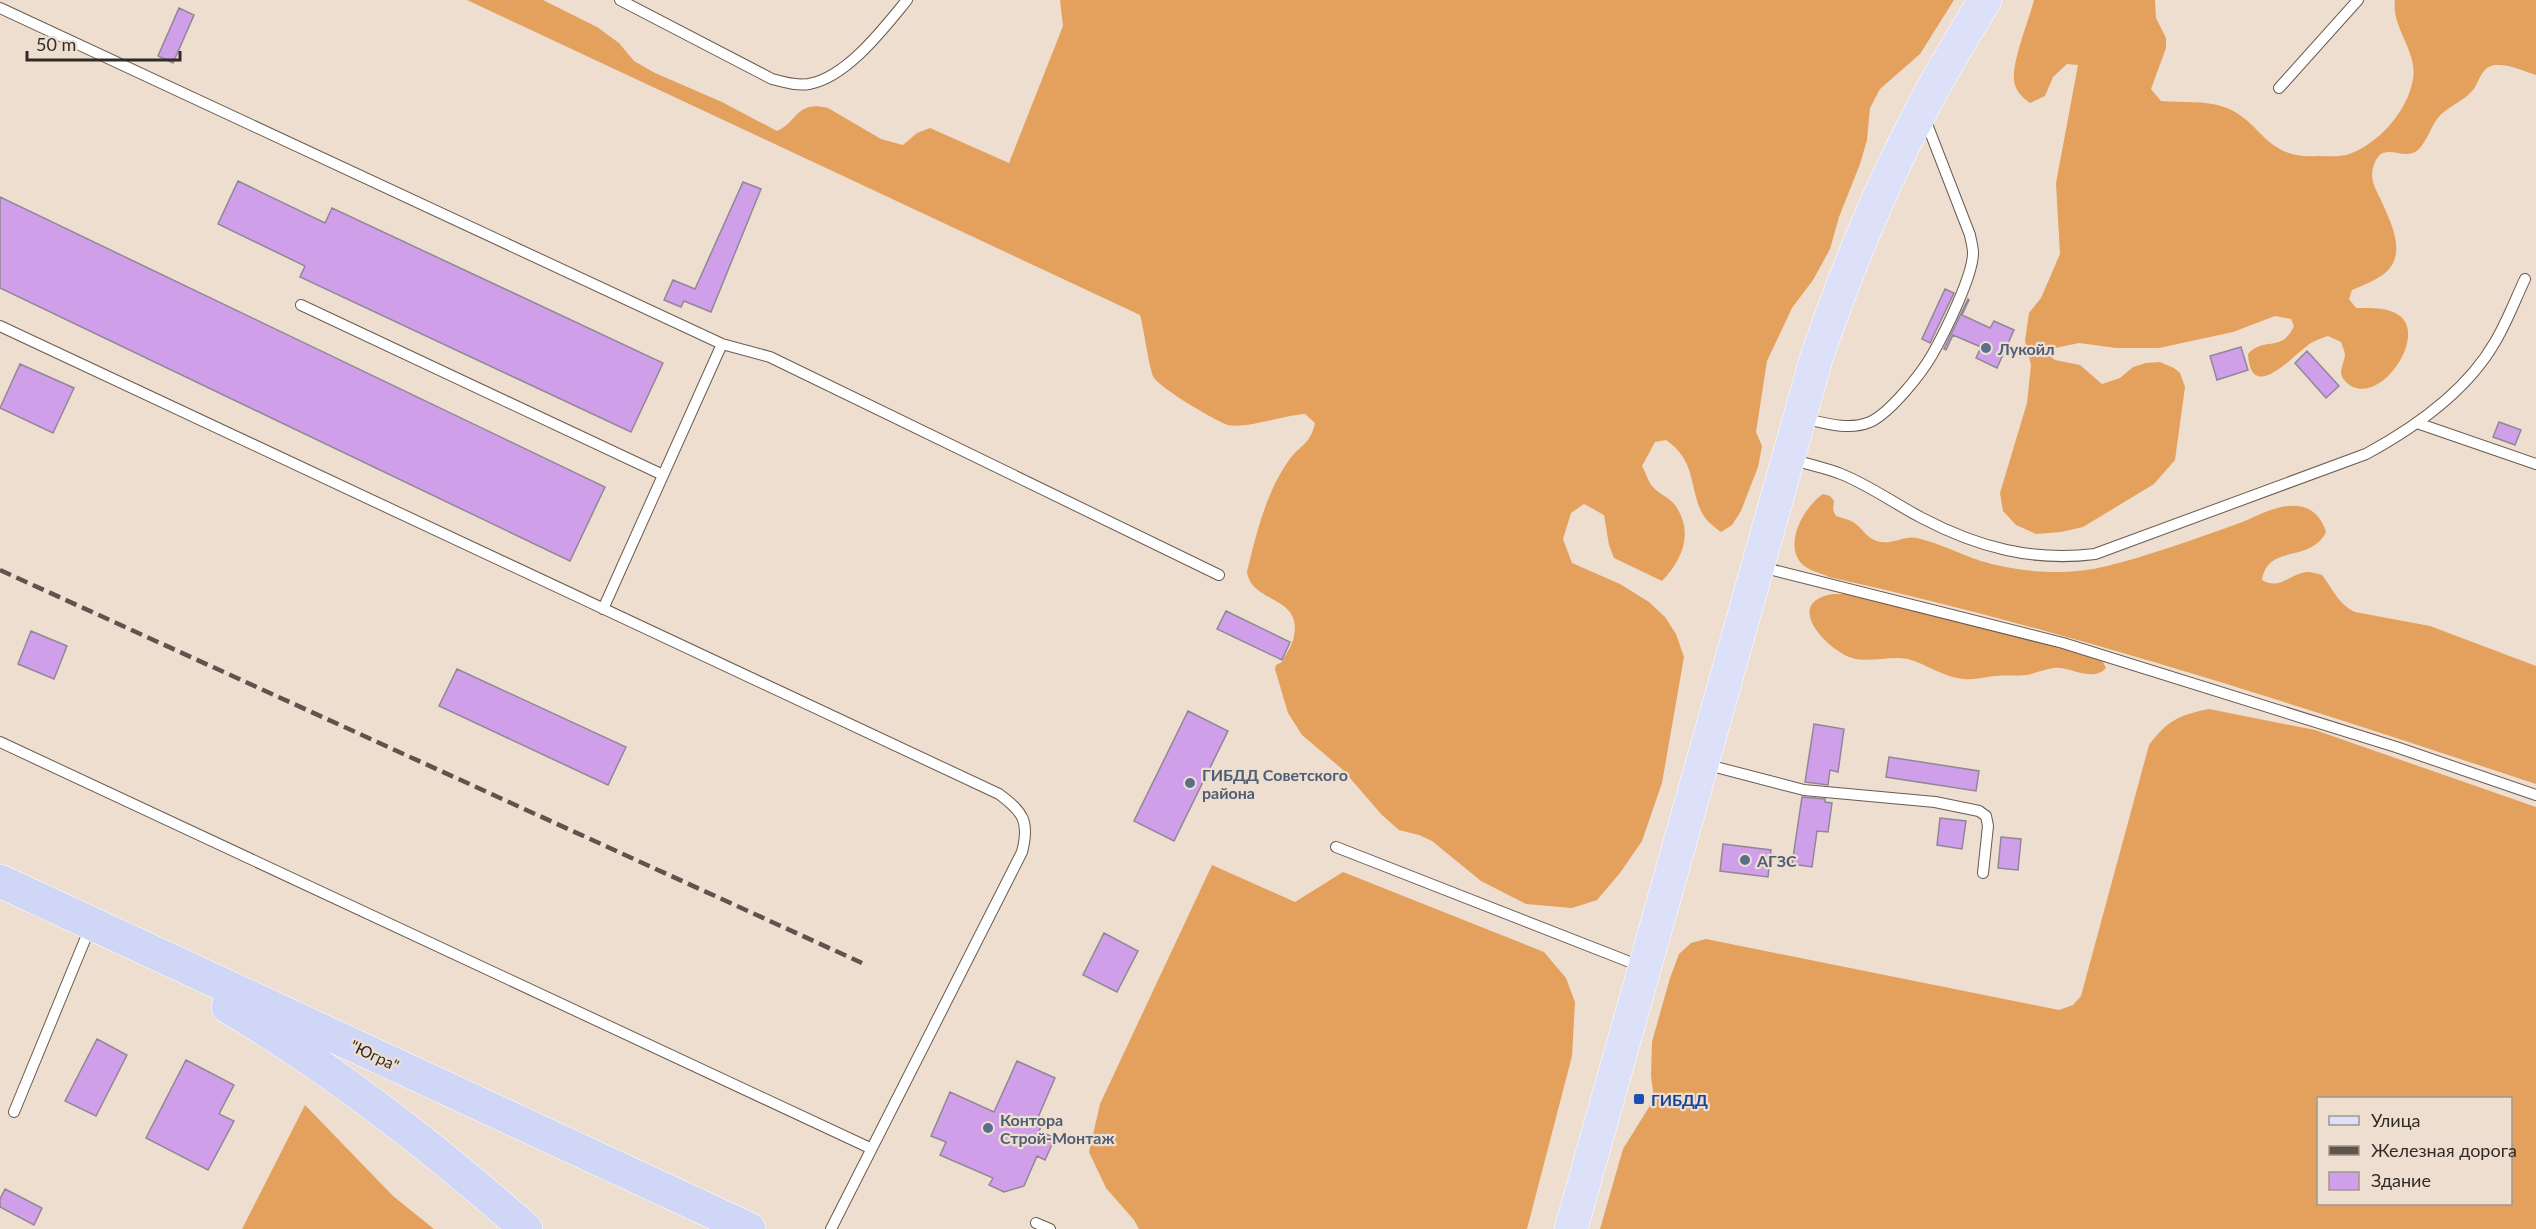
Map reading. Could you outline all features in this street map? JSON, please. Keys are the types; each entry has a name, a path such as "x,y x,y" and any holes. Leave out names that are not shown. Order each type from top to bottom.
{"highway":[{"name":"\"Югра\"","path":"0,882 260,1026 338,1078 408,1129 526,1229"},
{"name":"\"Югра\"","path":"0,882 749,1229"}],"main road":[{"path":"1571,1229 1787,459 1824,336 1862,234 1921,110 1985,0"}],"lane":[{"path":"620,0 772,79 799,84 809,84 827,78 844,66 867,46 907,0"},
{"path":"2279,88 2358,0"},
{"path":"0,8 722,344 770,357 1219,574"},
{"path":"1799,418 1832,425 1853,426 1871,422 1908,387 1932,356 1969,274 1973,254 1970,235 1921,110"},
{"path":"1787,459 1840,473 1924,519 1960,535 2006,550 2040,557 2095,554 2366,454 2417,423 2454,391 2481,362 2495,342 2525,279"},
{"path":"302,305 663,475"},
{"path":"0,326 999,794 1017,808 1024,818 1026,837 1022,852 870,1148 831,1229"},
{"path":"603,609 722,344"},
{"path":"2417,423 2536,464"},
{"path":"1757,567 2063,643 2396,747 2536,795"},
{"path":"0,742 870,1148"},
{"path":"1701,763 1804,790 1935,802 1979,811 1986,816 1988,826 1983,873"},
{"path":"1336,847 1643,968"},
{"path":"14,1112 88,930"},
{"path":"1036,1223 1050,1229"}],"shaded area":[{"path":"467,0 543,0 597,27 619,43 634,61 655,73 722,102 777,131 803,109 817,106 828,108 881,139 903,145 917,133 930,128 1009,163 1063,26 1060,0 1954,0 1920,54 1880,89 1870,108 1867,140 1830,249 1813,280 1792,308 1767,361 1756,432 1762,446 1758,467 1741,511 1732,525 1721,532 1705,517 1697,501 1687,464 1666,440 1655,442 1642,466 1651,485 1675,505 1684,525 1684,545 1676,564 1662,581 1614,558 1609,545 1604,515 1584,504 1571,513 1563,539 1572,563 1620,584 1649,602 1665,617 1676,634 1684,657 1662,783 1642,841 1620,873 1597,900 1572,908 1526,904 1481,881 1432,841 1399,830 1382,815 1342,769 1302,735 1288,713 1275,669 1276,665 1282,662 1292,642 1294,623 1291,613 1258,590 1251,582 1247,572 1263,514 1274,486 1289,460 1308,440 1313,430 1315,423 1305,414 1236,426 1221,422 1178,397 1154,378 1140,315"},
{"path":"2034,0 2155,0 2156,18 2166,38 2166,48 2151,89 2161,101 2201,103 2224,107 2247,120 2283,151 2308,156 2343,156 2369,144 2380,135 2398,115 2410,91 2413,79 2412,59 2397,20 2395,0 2536,0 2536,75 2506,66 2496,65 2487,68 2473,90 2437,119 2418,150 2406,154 2387,152 2381,154 2373,168 2375,187 2396,239 2395,259 2390,268 2381,276 2352,290 2349,299 2356,308 2377,308 2393,312 2406,324 2408,337 2404,352 2396,367 2384,379 2371,387 2358,388 2343,378 2341,371 2345,355 2341,342 2328,336 2311,343 2275,372 2257,376 2251,369 2248,354 2260,346 2284,339 2294,326 2291,319 2275,316 2233,332 2159,348 2116,348 2079,343 2050,349 2048,355 2055,360 2080,365 2102,384 2120,378 2133,367 2160,362 2180,373 2185,387 2175,460 2154,484 2083,527 2036,534 2016,525 2003,511 2000,493 2027,403 2031,365 2025,341 2029,313 2041,298 2060,254 2056,183 2078,65 2067,64 2053,77 2045,96 2030,103 2017,91 2014,72 2021,40"},
{"path":"1823,494 1830,496 1834,501 1833,510 1836,516 1853,522 1877,541 1887,542 1912,537 1996,565 2044,572 2076,571 2107,566 2189,541 2278,508 2295,506 2307,508 2318,516 2326,532 2319,542 2310,548 2272,561 2262,580 2274,584 2302,573 2322,575 2340,600 2355,612 2430,626 2536,666 2536,784 2097,645 1829,577 1803,565 1797,557 1795,547 1795,537 1803,517"},
{"path":"1833,594 1849,594 2061,647 2102,660 2106,668 2094,674 2054,668 2027,675 1968,679 1950,676 1908,659 1856,659 1829,644 1813,624 1810,615 1811,606 1819,599"},
{"path":"2209,709 2315,730 2536,807 2536,1229 1600,1229 1623,1149 1654,1099 1651,1076 1652,1042 1679,954 1691,943 1706,939 2059,1010 2073,1005 2081,996 2149,745 2168,724 2182,716"},
{"path":"1212,865 1295,902 1343,872 1544,952 1566,978 1575,1002 1572,1056 1527,1229 1139,1229 1106,1188 1089,1152 1100,1104"},
{"path":"305,1105 393,1196 434,1229 242,1229"}],"building":[{"path":"179,8 194,15 173,63 158,56"},
{"path":"238,181 325,223 332,208 663,363 631,432 300,277 305,266 218,224"},
{"path":"743,182 761,189 711,312 684,301 681,307 664,300 673,280 695,289"},
{"path":"0,197 605,487 570,561 0,288"},
{"path":"1945,289 1954,293 1930,343 1922,339"},
{"path":"1968,299 1962,315 1990,328 1994,321 2014,330 1997,368 1976,358 1981,347 1953,335 1946,350 1944,349"},
{"path":"2241,347 2248,370 2217,380 2210,356"},
{"path":"2307,351 2339,386 2326,398 2295,363"},
{"path":"20,364 74,388 53,433 0,408"},
{"path":"2499,422 2521,430 2515,445 2493,437"},
{"path":"1226,611 1290,642 1282,660 1217,629"},
{"path":"31,631 67,646 54,679 18,664"},
{"path":"457,669 626,747 608,785 439,706"},
{"path":"1188,711 1228,731 1174,841 1134,821"},
{"path":"1814,724 1844,729 1838,772 1830,770 1828,785 1805,782"},
{"path":"1889,757 1979,771 1976,791 1886,777"},
{"path":"1802,797 1825,799 1825,802 1832,803 1828,832 1817,831 1812,867 1792,864"},
{"path":"1940,818 1966,821 1962,849 1937,845"},
{"path":"2001,837 2021,839 2018,870 1998,868"},
{"path":"1723,844 1771,850 1768,877 1720,871"},
{"path":"1104,933 1138,951 1117,992 1083,975"},
{"path":"97,1039 127,1055 96,1116 65,1101"},
{"path":"186,1060 234,1085 219,1114 234,1121 208,1170 146,1138"},
{"name":"Контора Строй-Монтаж","path":"1017,1061 1055,1078 1036,1122 1042,1125 1039,1131 1055,1138 1045,1160 1037,1156 1024,1186 1004,1192 989,1185 993,1178 940,1155 946,1142 931,1136 950,1092 994,1112"},
{"path":"5,1189 42,1208 34,1225 0,1207 0,1199"}],"railway":[{"path":"0,570 862,963"}],"place":[{"name":"Лукойл","path":"1986,348"},
{"name":"ГИБДД Советского района","path":"1190,783"},
{"name":"АГЗС","path":"1745,860"},
{"name":"ГИБДД","path":"1639,1099"},
{"name":"Контора Строй-Монтаж","path":"988,1128"}]}
